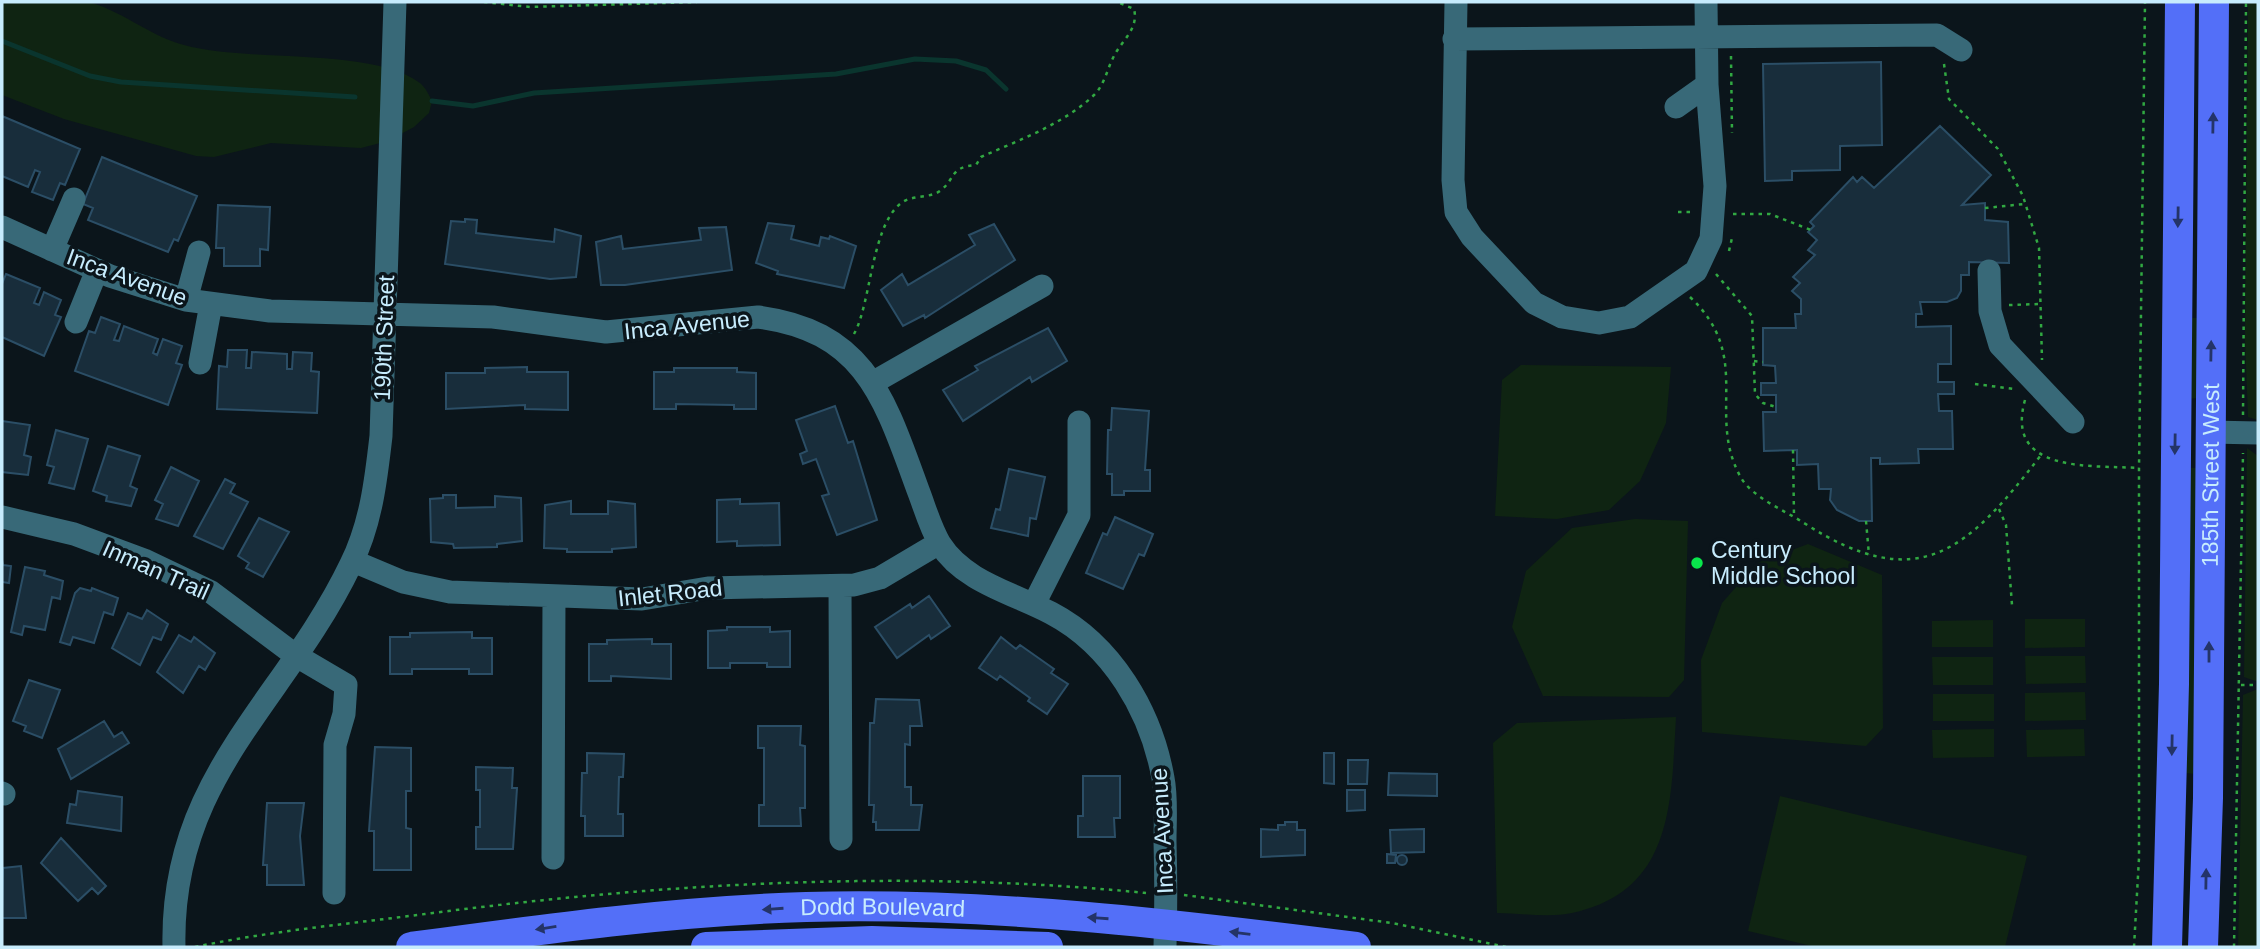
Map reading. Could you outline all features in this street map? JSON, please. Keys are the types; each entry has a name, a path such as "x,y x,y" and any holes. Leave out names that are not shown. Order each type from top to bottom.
{"main road":[{"name":"185th Street West","path":"2167,947 2174,684 2180,2"},
{"name":"185th Street West","path":"2203,947 2208,798 2214,2"},
{"name":"Dodd Boulevard","path":"411,947 583,922 805,907 954,909 1166,935 1356,947"},
{"name":"Dodd Boulevard","path":"706,947 873,941 1048,947"}],"street":[{"name":"190th Street","path":"174,947 181,868 199,811 229,752 338,591 353,561 373,500 378,468 385,315 395,2"},
{"path":"1456,2 1453,180 1456,212 1472,237 1534,303 1562,317 1599,323 1630,317 1696,271 1711,239 1728,213 1714,186 1707,85 1706,2"},
{"path":"1454,39 1937,35 1952,55"},
{"path":"1676,107 1707,85"},
{"path":"52,250 74,199"},
{"name":"Inca Avenue","path":"2,227 97,270 186,300 211,304 270,312 493,317 606,332 758,317 805,327 843,348 874,382 890,412 939,543 958,566 1034,604 1084,635 1107,658 1145,715 1164,780 1166,935"},
{"path":"186,300 199,252"},
{"path":"76,322 97,270"},
{"path":"1989,271 1990,306 2000,345 2031,389 2074,422"},
{"path":"874,382 1042,286"},
{"path":"200,363 211,304"},
{"path":"1034,604 1079,516 1079,422"},
{"path":"2210,432 2251,433"},
{"name":"Inman Trail","path":"2,517 74,534 144,559 211,592 295,655"},
{"name":"Inlet Road","path":"353,561 427,588 642,599 708,588 840,586 880,578 939,543"},
{"path":"840,586 841,839"},
{"path":"553,858 554,596"},
{"path":"295,655 345,685 344,714 335,745 334,894"}],"path":[{"path":"484,2 530,7 697,2"},
{"path":"843,348 856,332 873,259 896,207 907,198 937,194 947,185 952,174 964,166 976,165 981,157 1043,129 1095,94 1114,57 1133,29 1134,9 1117,2"},
{"path":"2134,947 2139,858 2139,468 2145,2"},
{"path":"2234,947 2251,433 2245,2"},
{"path":"1730,51 1732,133"},
{"path":"1952,55 1946,68 1948,99 1998,149 2025,204 2039,248 2042,366 2021,412 2022,433 2033,450 2050,461 2139,468"},
{"path":"1985,208 2025,204"},
{"path":"1678,212 1770,215 1811,230"},
{"path":"1726,254 1732,246 1732,235"},
{"path":"1708,279 1714,271 1752,316 1755,394 1763,403 1776,407"},
{"path":"1688,295 1716,327 1727,358 1730,455 1741,479 1761,496 1836,544 1877,558 1931,557 1966,538 1999,509 2041,455"},
{"path":"1990,306 2041,304"},
{"path":"1754,361 1763,362"},
{"path":"1975,384 2031,389"},
{"path":"1793,450 1794,516"},
{"path":"1999,509 2006,525 2012,605"},
{"path":"1866,521 1869,555"},
{"path":"2241,685 2258,685"}],"green space":[{"path":"2,2 92,3 184,45 211,50 371,64 398,72 420,83 432,101 429,113 414,127 388,141 361,148 271,143 214,157 196,156 64,119 2,95"},
{"path":"2248,2 2258,2 2258,420 2248,417 2245,339"},
{"path":"2187,318 2200,318 2199,398 2187,399"},
{"path":"1521,365 1671,367 1666,423 1640,481 1609,510 1557,519 1495,516 1502,380"},
{"path":"2247,448 2258,456 2258,682 2244,677"},
{"path":"2187,468 2199,468 2196,774 2184,773"},
{"path":"1635,519 1688,521 1684,680 1669,697 1543,696 1512,627 1526,571 1572,528"},
{"path":"1808,544 1882,575 1883,728 1866,746 1702,732 1701,660 1722,603 1757,563"},
{"path":"2025,619 2085,619 2085,647 2025,648"},
{"path":"1993,620 1993,647 1932,647 1932,621"},
{"path":"2025,656 2085,656 2086,683 2026,684"},
{"path":"1932,657 1993,657 1993,685 1933,685"},
{"path":"2258,689 2258,947 2238,947 2243,695"},
{"path":"2085,692 2086,720 2025,721 2025,693"},
{"path":"1933,694 1994,694 1994,721 1933,721"},
{"path":"1676,717 1668,811 1660,839 1648,864 1631,885 1606,902 1572,913 1497,913 1493,743 1517,723"},
{"path":"1994,729 1994,757 1933,758 1932,730"},
{"path":"2084,729 2085,756 2027,757 2026,730"},
{"path":"1780,796 2027,856 2005,947 1816,947 1748,931"}],"building":[{"path":"1881,62 1882,145 1840,146 1840,170 1792,171 1792,180 1765,181 1763,64"},
{"path":"2,116 80,149 65,185 60,183 53,200 32,192 40,172 35,170 28,187 2,176"},
{"path":"1940,126 1991,175 1962,205 1985,203 1985,220 2008,222 2009,263 1969,262 1969,275 1961,275 1961,291 1957,298 1947,302 1920,302 1922,314 1916,314 1916,327 1951,326 1951,364 1938,364 1938,382 1954,382 1954,394 1938,394 1939,411 1952,411 1953,449 1918,449 1919,463 1880,464 1880,458 1871,458 1872,521 1859,521 1837,510 1830,500 1831,489 1819,489 1818,464 1797,465 1797,450 1764,451 1763,412 1776,412 1776,395 1761,395 1761,383 1776,383 1775,366 1763,365 1763,328 1796,328 1795,314 1801,314 1801,299 1792,291 1800,283 1793,277 1815,255 1808,250 1817,240 1808,232 1814,226 1810,222 1853,177 1857,182 1862,177 1874,188"},
{"path":"102,157 197,196 178,241 174,239 168,252 88,220 93,208 83,204"},
{"path":"218,205 270,207 268,250 260,249 260,266 224,266 224,248 216,248"},
{"path":"465,219 477,220 476,233 554,242 555,229 581,236 576,277 550,279 445,264 451,221 465,222"},
{"path":"768,223 794,226 791,239 819,246 821,237 829,239 830,236 856,246 844,288 777,274 778,271 756,263"},
{"path":"994,224 1015,260 925,318 924,315 903,326 881,290 902,274 908,285 975,245 969,235"},
{"path":"726,227 732,270 625,285 601,285 596,242 621,236 623,249 701,240 699,228"},
{"path":"6,274 40,288 34,303 39,305 44,292 61,300 55,315 61,317 44,356 2,337 2,284"},
{"path":"101,317 120,324 114,340 119,341 124,326 158,339 153,353 157,355 163,339 182,346 176,363 182,365 168,405 75,371 89,331 95,333"},
{"path":"1048,328 1067,361 1032,382 1030,377 963,421 943,390 978,370 975,366"},
{"path":"228,350 247,350 246,368 251,368 252,352 287,354 287,369 292,369 293,352 312,353 311,371 319,372 317,413 217,409 219,366 227,367"},
{"path":"527,367 527,372 568,372 568,410 525,409 525,405 446,409 446,373 485,373 485,368"},
{"path":"674,368 737,368 737,372 756,373 756,409 734,409 734,405 676,404 676,409 654,409 654,372 674,372"},
{"path":"835,406 848,443 853,441 877,520 837,535 822,496 829,494 816,459 803,464 800,454 807,451 796,420"},
{"path":"1112,408 1149,411 1145,470 1150,470 1150,491 1124,491 1124,495 1112,495 1112,474 1107,474 1108,430 1111,430"},
{"path":"2,421 30,425 24,455 31,457 28,475 2,472"},
{"path":"56,430 88,439 74,489 49,483 54,467 47,465"},
{"path":"108,446 140,456 130,486 137,489 131,506 106,501 107,496 93,491"},
{"path":"171,467 199,481 178,526 156,519 163,504 155,500"},
{"path":"1009,469 1045,477 1036,519 1030,518 1028,536 991,528 996,509 1000,510"},
{"path":"225,479 235,484 230,493 248,502 223,549 194,536"},
{"path":"443,495 456,495 456,508 495,507 495,496 521,498 522,541 497,544 497,547 454,548 453,544 431,542 430,499 443,498"},
{"path":"740,499 740,504 779,503 780,545 737,546 737,541 717,542 717,500"},
{"path":"571,501 571,514 608,514 608,501 635,504 636,547 612,549 612,552 567,552 567,549 544,548 545,505"},
{"path":"1115,517 1153,534 1144,556 1139,554 1123,589 1086,573 1103,533 1107,535"},
{"path":"259,518 289,532 263,577 246,568 249,563 238,556"},
{"path":"2,560 3,565 11,566 9,583 2,582"},
{"path":"25,567 45,571 44,575 63,581 60,599 52,597 45,630 24,626 22,635 11,632"},
{"path":"80,588 91,591 92,588 118,598 113,615 104,612 94,643 73,637 70,645 60,642 75,593"},
{"path":"929,596 950,626 931,639 929,635 897,658 875,627 910,604 912,608"},
{"path":"147,610 168,624 161,640 153,637 140,665 112,648 128,613 142,619"},
{"path":"727,627 770,627 770,632 790,631 790,667 767,667 767,663 730,663 730,668 708,668 708,631 727,630"},
{"path":"472,632 472,638 492,638 492,674 469,674 469,669 412,669 412,674 390,674 390,637 410,637 410,633"},
{"path":"179,635 191,642 194,637 215,653 205,670 199,666 183,693 157,672"},
{"path":"1001,637 1016,649 1020,645 1054,669 1051,673 1068,684 1047,714 1000,676 997,680 979,668"},
{"path":"652,639 652,644 671,644 671,679 611,676 611,681 589,681 589,644 607,644 607,640"},
{"path":"29,680 60,690 42,738 24,731 26,726 13,721"},
{"path":"876,699 919,700 922,726 910,726 910,745 905,744 905,787 911,787 911,805 922,805 919,830 876,830 876,822 873,822 874,805 869,805 870,723 874,723"},
{"path":"104,721 114,737 122,732 129,743 71,779 58,749"},
{"path":"758,726 801,726 800,745 805,746 805,808 800,808 801,826 759,826 759,805 764,805 764,748 758,748"},
{"path":"375,747 411,748 411,791 406,791 406,828 411,829 411,870 374,870 374,831 369,831"},
{"path":"587,753 624,754 623,777 619,777 618,814 623,814 623,836 585,836 585,816 581,816 582,773 587,773"},
{"path":"1324,753 1334,753 1334,784 1324,783"},
{"path":"1348,760 1368,760 1367,784 1348,784"},
{"path":"476,767 513,768 512,788 517,788 513,849 476,849 476,827 480,827 480,790 476,790"},
{"path":"1389,773 1437,774 1437,796 1388,795"},
{"path":"1083,776 1120,776 1120,818 1114,818 1115,837 1078,837 1078,816 1083,816"},
{"path":"1347,790 1365,790 1365,810 1347,811"},
{"path":"78,791 122,797 121,831 67,823 70,804 76,805"},
{"path":"267,803 304,803 300,836 304,885 267,885 267,865 263,865"},
{"path":"1285,822 1297,822 1297,830 1305,830 1305,855 1261,857 1261,829 1278,830 1278,825 1285,825"},
{"path":"1424,829 1424,852 1391,853 1390,830"},
{"path":"61,838 106,886 98,894 92,888 78,901 41,863"},
{"path":"1387,854 1396,855 1395,863 1387,863"},
{"path":"1402,855 1406,856 1406,864 1402,865 1398,864 1397,860 1398,856"},
{"path":"21,866 26,918 2,918 3,868"}],"waterway":[{"path":"2,41 90,76 121,82 355,97"},
{"path":"432,101 473,106 534,93 836,74 915,59 956,61 986,70 1006,89"}],"place":[{"name":"Century Middle School","path":"1697,563"}]}
